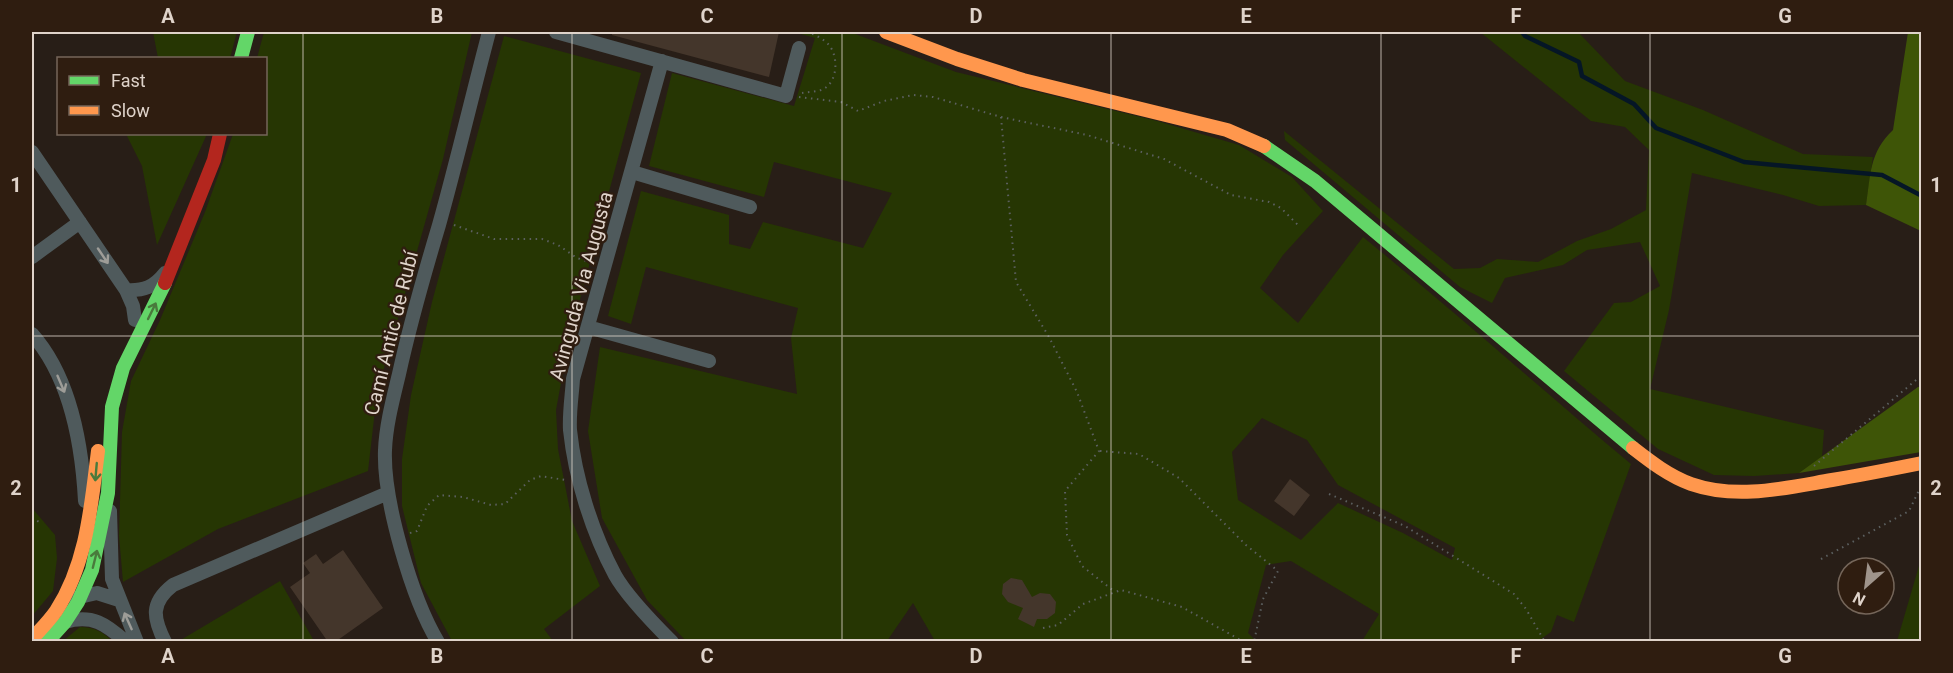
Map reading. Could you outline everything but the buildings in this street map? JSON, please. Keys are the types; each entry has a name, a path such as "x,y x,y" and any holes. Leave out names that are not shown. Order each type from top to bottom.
{"main road":[{"path":"241,57 248,32"},
{"path":"886,32 957,59 1023,80 1227,130 1268,148 1315,181 1622,440 1662,469 1691,484 1716,491 1740,493 1922,464"},
{"path":"47,642 65,622 82,596 92,570 108,493 112,417 118,383 176,258 214,160 219,135"},
{"path":"32,639 60,606 69,590 81,558 94,492 108,393 117,362 207,156 219,135"}],"street":[{"name":"Camí Antic de Rubí","path":"438,642 417,595 398,536 388,494 385,451 391,410 413,311 440,220 489,32"},
{"path":"556,32 786,96 799,48"},
{"name":"Avinguda Via Augusta","path":"662,62 573,379 570,429 594,530 616,577 672,642"},
{"path":"32,152 126,290 133,306 135,320"},
{"path":"632,172 750,207"},
{"path":"32,257 80,222"},
{"path":"126,290 148,288 159,281 176,258"},
{"path":"588,327 709,361"},
{"path":"32,334 57,374 74,415 85,500 81,558"},
{"path":"108,493 112,579 137,642"},
{"path":"165,642 156,622 155,609 163,593 173,585 388,494"},
{"path":"32,639 49,630 61,618 72,600 97,592 119,600"},
{"path":"65,622 74,619 94,619 126,642"}],"path":[{"path":"786,96 823,90 830,83 834,73 835,57 828,44 808,32"},
{"path":"786,96 841,102 858,111 884,101 913,95 1087,135 1164,159 1231,195 1269,202 1281,208 1298,225"},
{"path":"1001,117 1016,282 1049,337 1077,392 1099,451"},
{"path":"440,220 494,239 542,239 558,245 577,258 605,266"},
{"path":"1806,472 1922,375"},
{"path":"1099,451 1138,454 1179,478 1246,545 1278,571 1263,599 1254,642"},
{"path":"1099,451 1065,491 1067,535 1082,566 1115,592"},
{"path":"398,536 417,531 427,506 439,495 463,497 491,505 505,504 530,480 541,476 581,483"},
{"path":"1821,559 1909,512 1922,484"},
{"path":"1329,494 1406,526 1514,594 1526,609 1545,642"},
{"path":"32,518 39,522"},
{"path":"1043,628 1058,625 1083,604 1121,590 1182,607 1244,642"}],"green space":[{"path":"153,32 237,32 230,57 158,57"},
{"path":"264,32 472,32 443,159 377,393 368,471 218,529 123,582 119,536 122,432 131,381 160,320 205,212 233,135 267,135 267,57 257,57"},
{"path":"794,32 850,32 956,72 1157,121 1239,145 1292,177 1323,211 1283,255 1260,288 1298,323 1363,237 1631,464 1574,622 1557,615 1551,632 1538,641 1362,641 1379,614 1291,561 1266,565 1248,633 1256,641 935,641 913,603 887,641 687,642 647,600 602,518 588,431 600,347 797,394 791,338 798,308 646,267 631,324 608,316 641,191 729,215 729,244 750,249 763,222 863,248 892,193 774,162 764,197 649,166 672,73 794,106 815,38","holes":["1262,418 1307,440 1338,485 1455,548 1452,560 1403,533 1338,503 1301,540 1238,500 1232,452"]},
{"path":"1480,32 1578,32 1625,81 1703,110 1803,154 1873,157 1866,205 1819,206 1692,173 1669,310 1650,389 1824,430 1822,457 1799,473 1754,476 1714,475 1658,449 1564,371 1614,303 1631,302 1660,286 1640,242 1587,250 1563,265 1505,278 1492,303 1460,287 1285,140 1284,131 1454,269 1480,268 1497,259 1538,262 1577,241 1611,229 1646,210 1649,150 1625,127 1591,121"},
{"path":"1908,32 1921,32 1921,231 1866,205 1872,164 1879,147 1893,130"},
{"path":"504,36 641,73 569,340 556,410 558,449 572,521 600,586 544,629 553,641 452,641 421,583 402,506 402,459 411,395 432,302"},
{"path":"126,135 207,135 157,245 142,166"},
{"path":"1921,387 1921,452 1799,473"},
{"path":"32,508 55,535 57,558 53,591 32,616"},
{"path":"1921,559 1921,641 1897,641"},
{"path":"280,581 314,641 179,641"},
{"path":"80,627 98,631 112,641 63,641"}],"waterway":[{"path":"1522,32 1525,36 1579,62 1582,76 1634,104 1656,128 1744,162 1882,175 1922,196"}],"traffic: fast":[{"path":"241,57 248,32"},
{"path":"1264,146 1315,181 1633,448"},
{"path":"47,642 65,622 78,602 92,570 108,493 112,407 123,368 165,283"}],"traffic: slow":[{"path":"886,32 957,59 1023,80 1227,130 1264,146"},
{"path":"1633,448 1660,468 1683,481 1708,489 1743,492 1779,489 1922,463"},
{"path":"32,639 56,611 75,573 86,534 98,451"}],"traffic: jam":[{"path":"165,283 214,160 220,135"}]}
